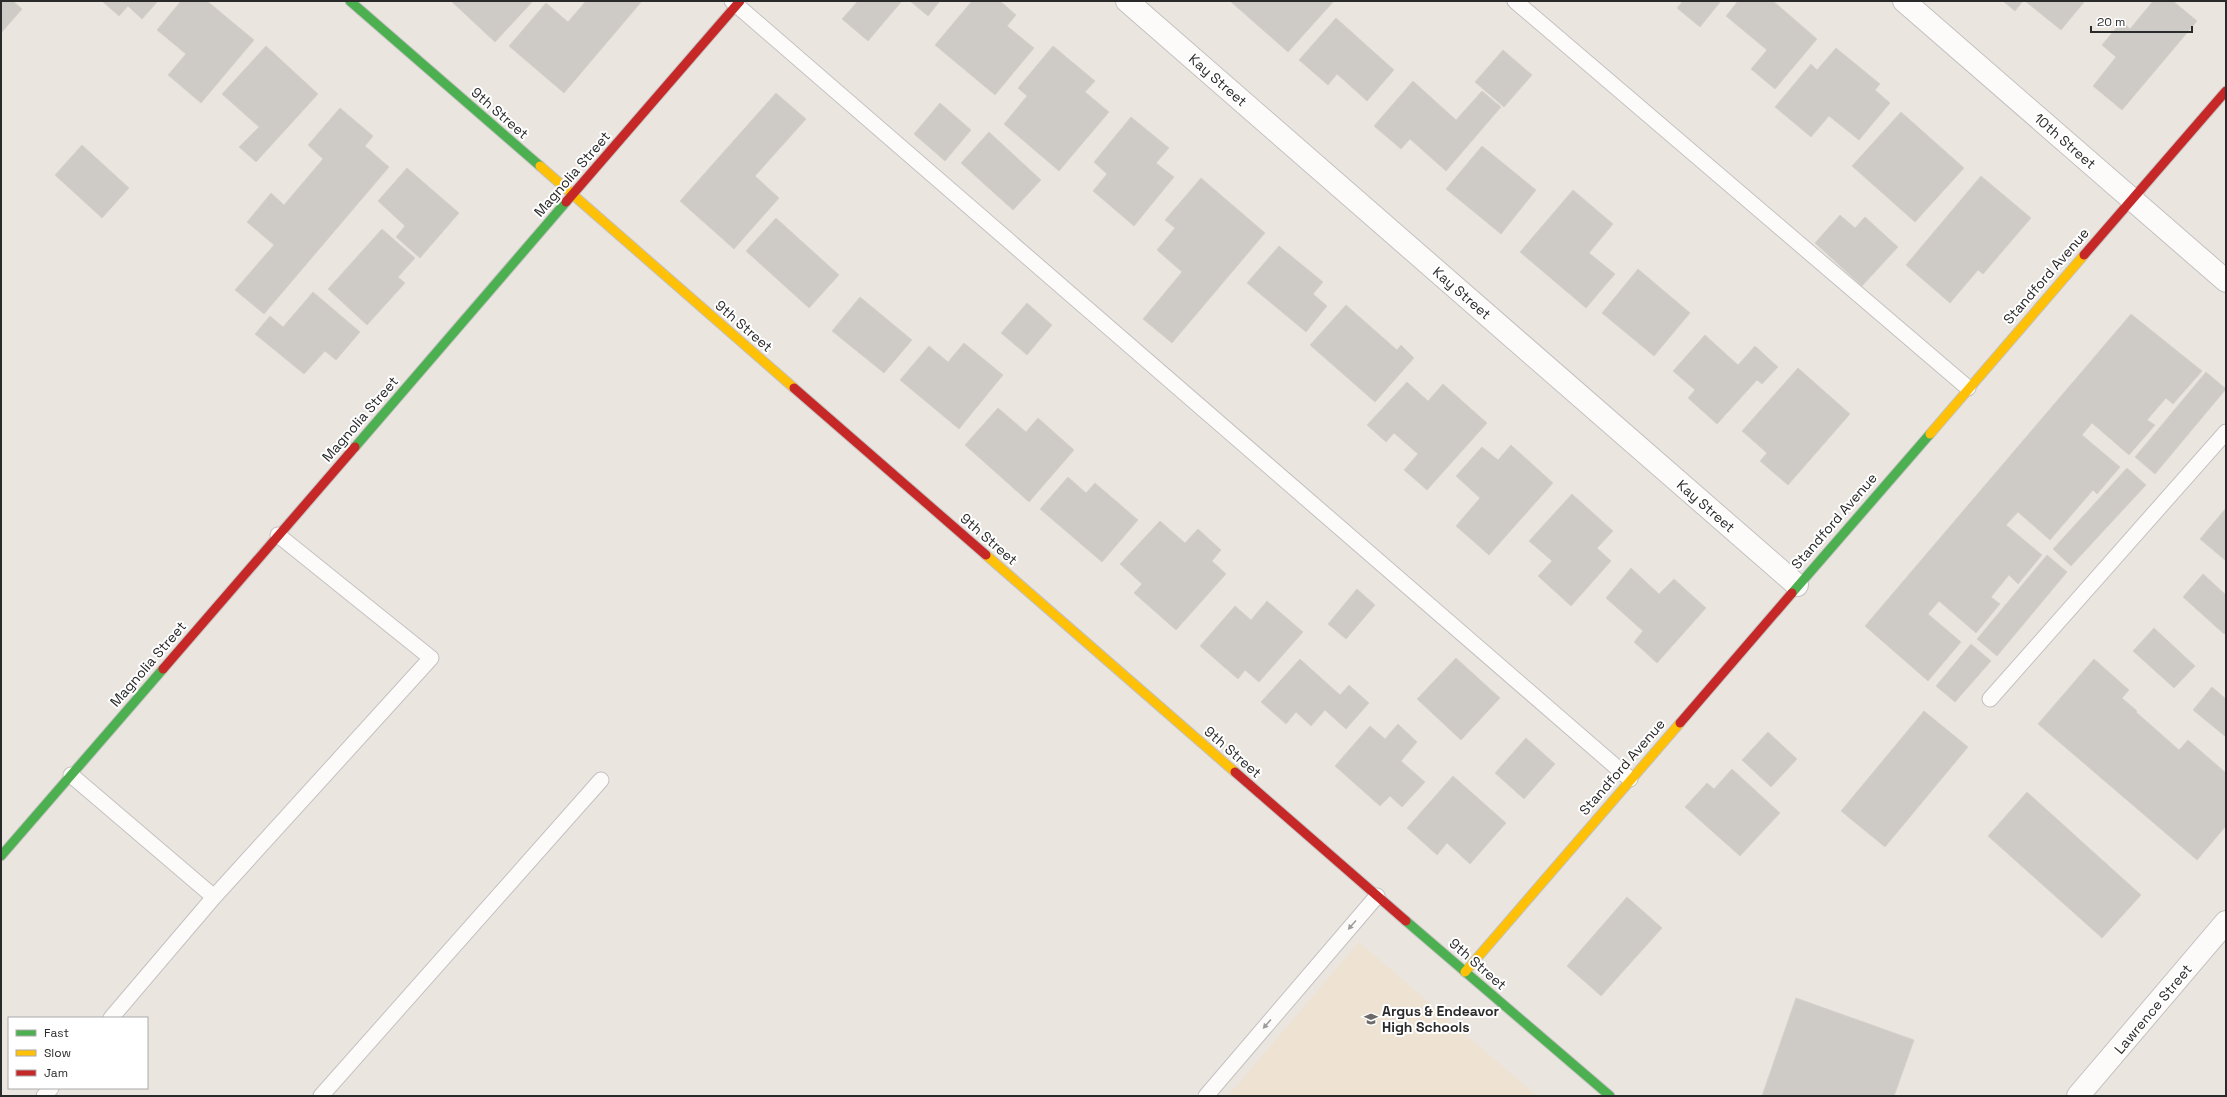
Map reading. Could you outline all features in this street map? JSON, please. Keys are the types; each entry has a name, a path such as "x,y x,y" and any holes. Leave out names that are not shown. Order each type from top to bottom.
{"street":[{"name":"9th Street","path":"350,1 1377,896 1610,1096"},
{"name":"Kay Street","path":"1127,1 1797,585"},
{"name":"10th Street","path":"1904,1 2226,281"},
{"name":"Magnolia Street","path":"1,856 572,195 736,2"},
{"name":"Standford Avenue","path":"1465,972 1797,585 2226,91"},
{"name":"Lawrence Street","path":"2078,1096 2226,922"}],"lane":[{"path":"1514,1 1968,388"},
{"path":"736,2 1630,779"},
{"path":"1990,699 2226,432"},
{"path":"112,1017 214,897 431,658 278,535"},
{"path":"71,775 214,897"},
{"path":"321,1096 601,780"},
{"path":"1206,1096 1377,896"}],"shaded area":[{"name":"Argus & Endeavor High Schools","path":"1359,942 1537,1096 1228,1096"}],"building":[{"path":"1,1 13,1 22,9 1,33"},
{"path":"102,1 158,1 142,19 128,6 119,16"},
{"path":"181,1 207,1 254,40 201,103 168,75 186,54 157,30"},
{"path":"451,1 533,1 495,42"},
{"path":"586,1 642,1 564,93 509,46 546,3 568,22"},
{"path":"858,1 902,1 868,41 842,19"},
{"path":"910,1 940,1 928,16"},
{"path":"972,1 1000,1 1016,15 1007,26 1034,48 995,95 935,45"},
{"path":"1230,1 1334,1 1288,52"},
{"path":"1683,1 1721,1 1700,27 1677,8"},
{"path":"1738,1 1773,1 1817,39 1775,89 1751,69 1767,50 1726,16"},
{"path":"2003,1 2023,1 2015,11"},
{"path":"2025,1 2085,1 2061,30"},
{"path":"2153,1 2173,1 2197,21 2122,110 2093,86 2116,57 2102,45 2122,21 2130,29"},
{"path":"1336,18 1394,70 1367,101 1337,74 1328,85 1299,60"},
{"path":"266,46 318,94 256,162 239,147 259,127 222,94"},
{"path":"1053,46 1095,81 1085,92 1109,112 1059,171 1004,124 1027,96 1018,88"},
{"path":"1836,48 1880,84 1875,90 1890,103 1859,140 1829,116 1811,137 1775,107 1811,64 1817,70"},
{"path":"1503,50 1532,75 1504,107 1475,82"},
{"path":"1413,81 1456,120 1482,91 1501,107 1446,171 1410,139 1401,149 1374,126"},
{"path":"776,93 806,119 755,176 779,198 734,249 680,201"},
{"path":"940,103 971,130 945,161 914,134"},
{"path":"340,108 373,136 365,146 389,167 264,314 235,290 274,245 247,222 271,193 284,205 323,159 308,145"},
{"path":"1901,112 1964,168 1915,222 1852,166"},
{"path":"1131,117 1169,148 1156,163 1174,177 1134,226 1093,191 1107,174 1094,162"},
{"path":"989,132 1041,180 1013,210 961,163"},
{"path":"82,145 129,188 102,218 55,175"},
{"path":"1482,146 1536,190 1501,234 1446,189"},
{"path":"407,168 459,213 420,258 396,237 405,226 378,201"},
{"path":"1981,176 2031,218 1983,274 1978,270 1950,303 1906,265"},
{"path":"1201,178 1265,233 1172,343 1143,319 1182,272 1157,250 1175,228 1165,220"},
{"path":"1573,190 1613,224 1589,253 1615,274 1586,308 1520,252"},
{"path":"1840,215 1855,228 1865,217 1898,247 1862,286 1815,243"},
{"path":"776,218 839,275 809,308 746,251"},
{"path":"382,229 415,258 398,277 405,283 367,325 328,289"},
{"path":"1279,246 1323,282 1313,294 1327,306 1306,332 1247,283"},
{"path":"1638,269 1690,313 1654,356 1602,313"},
{"path":"313,292 360,332 336,360 325,351 304,374 255,334 270,316 283,327"},
{"path":"860,297 912,340 884,373 832,331"},
{"path":"1027,303 1052,325 1027,355 1001,333"},
{"path":"1346,305 1397,350 1401,345 1414,358 1375,402 1310,345"},
{"path":"2131,314 2202,371 2173,404 2166,398 2147,420 2155,425 2129,455 2092,423 2082,435 2120,467 2097,494 2093,490 2050,540 2018,512 2006,525 2042,555 2018,584 2009,575 1991,597 2000,604 1976,633 1939,601 1928,614 1961,642 1928,681 1865,626"},
{"path":"1705,335 1738,365 1755,346 1778,367 1762,384 1757,380 1717,424 1688,398 1695,390 1673,371"},
{"path":"964,343 1003,375 959,429 900,380 929,346 948,362"},
{"path":"1798,368 1850,414 1788,485 1760,461 1767,453 1742,431"},
{"path":"2206,372 2226,389 2155,474 2135,457"},
{"path":"1407,382 1428,401 1443,384 1487,423 1427,490 1404,470 1418,454 1394,433 1386,442 1367,425"},
{"path":"998,408 1026,432 1038,418 1074,450 1029,502 965,445"},
{"path":"1511,445 1553,483 1489,555 1456,526 1480,498 1456,476 1482,447 1498,460"},
{"path":"2127,468 2146,485 2071,566 2053,549"},
{"path":"1068,477 1086,493 1095,483 1138,520 1102,562 1040,509"},
{"path":"1572,494 1613,531 1597,548 1611,561 1571,606 1538,576 1552,561 1529,541"},
{"path":"2226,508 2226,561 2200,539"},
{"path":"1160,521 1185,543 1198,529 1221,550 1212,561 1226,574 1176,630 1134,593 1142,584 1120,564"},
{"path":"2047,555 2067,572 1997,656 1977,639"},
{"path":"1631,568 1659,594 1674,579 1706,608 1657,663 1634,642 1643,631 1606,598"},
{"path":"2203,574 2226,595 2226,632 2224,634 2183,597"},
{"path":"1357,589 1375,605 1346,639 1328,624"},
{"path":"1267,601 1303,632 1259,682 1245,670 1238,679 1200,646 1235,606 1251,620"},
{"path":"2154,628 2195,666 2174,688 2133,651"},
{"path":"1971,644 1991,661 1955,702 1936,686"},
{"path":"1456,658 1500,698 1461,740 1417,699"},
{"path":"1300,659 1340,695 1349,685 1369,703 1346,729 1325,710 1311,726 1296,712 1286,724 1261,702"},
{"path":"2094,659 2129,690 2122,698 2179,750 2188,740 2226,773 2226,826 2197,860 2038,724"},
{"path":"2212,687 2226,699 2226,737 2193,710"},
{"path":"1924,711 1968,747 1885,847 1841,811"},
{"path":"1398,724 1417,742 1401,761 1425,782 1402,807 1390,796 1380,806 1335,766 1370,726 1385,739"},
{"path":"1768,732 1797,759 1771,787 1742,760"},
{"path":"1526,738 1555,764 1524,799 1495,773"},
{"path":"1732,769 1780,813 1740,856 1685,807 1707,783 1714,789"},
{"path":"1453,776 1506,823 1470,864 1447,843 1437,855 1407,828"},
{"path":"2027,792 2141,895 2102,938 1988,836"},
{"path":"1627,897 1662,928 1601,996 1567,966"},
{"path":"1796,998 1914,1040 1894,1096 1762,1096"}],"traffic: fast":[{"path":"350,1 540,166"},
{"path":"355,447 566,202"},
{"path":"1792,593 1930,434"},
{"path":"1,856 163,669"},
{"path":"1406,921 1610,1096"}],"traffic: slow":[{"path":"540,166 794,388"},
{"path":"1930,434 2084,255"},
{"path":"986,555 1235,772"},
{"path":"1465,972 1680,723"}],"traffic: jam":[{"path":"566,202 740,1"},
{"path":"2084,255 2226,91"},
{"path":"794,388 986,555"},
{"path":"163,669 355,447"},
{"path":"1680,723 1792,593"},
{"path":"1235,772 1406,921"}],"place":[{"name":"Argus & Endeavor High Schools","path":"1371,1019"}]}
